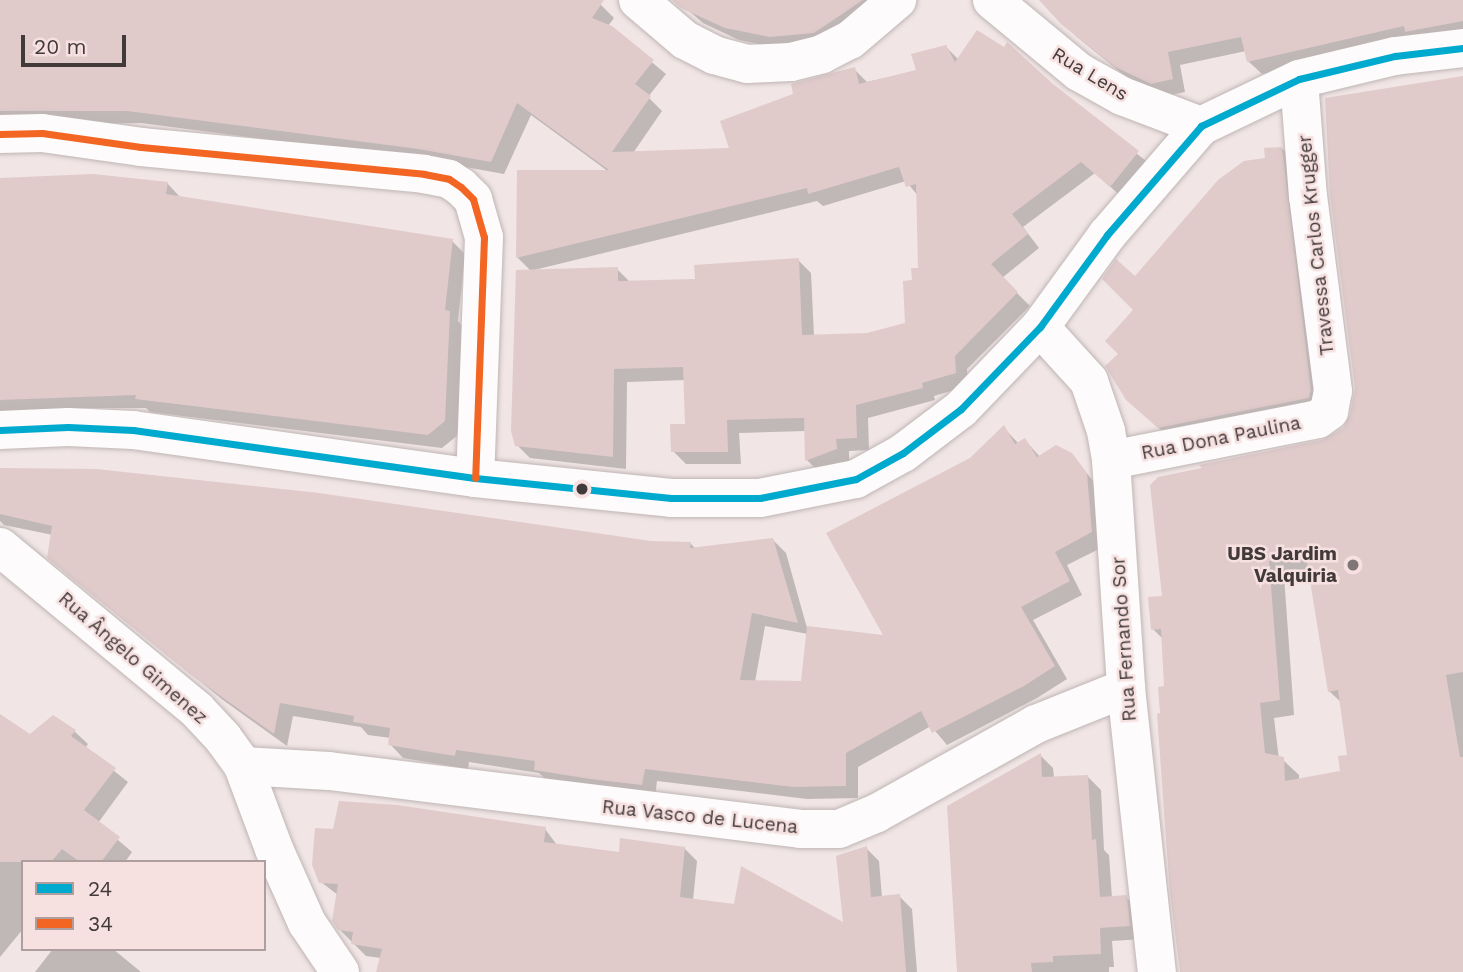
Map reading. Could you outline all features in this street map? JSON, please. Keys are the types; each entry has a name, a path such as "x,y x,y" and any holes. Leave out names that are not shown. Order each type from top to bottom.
{"street":[{"path":"638,0 685,40 714,55 747,64 791,62 822,54 850,40 897,0"},
{"name":"Rua Lens","path":"992,0 1079,72 1122,96 1201,126"},
{"path":"0,430 68,427 133,430 475,478 671,498 760,498 856,479 903,453 961,409 1040,327 1107,235 1201,126 1299,79 1395,56 1463,48"},
{"name":"Travessa Carlos Krugger","path":"1299,79 1308,197 1333,391 1329,411"},
{"path":"0,134 42,133 141,147 424,174 449,179 461,187 473,199 484,236 475,478"},
{"name":"Rua Fernando Sor","path":"1040,327 1089,381 1111,460 1126,688 1157,972"},
{"name":"Rua Dona Paulina","path":"1111,460 1318,419 1329,411"},
{"name":"Rua Ângelo Gimenez","path":"0,547 197,710 223,738 243,766 274,849 307,922 340,972"},
{"name":"Rua Vasco de Lucena","path":"243,766 328,771 800,830 839,829 877,813 1036,724 1126,688"}],"building":[{"path":"0,0 604,0 592,18 612,26 654,60 635,84 651,96 612,152 729,148 720,121 793,94 791,84 855,67 859,84 916,70 911,54 946,45 955,62 977,30 1004,47 1007,42 1053,84 1139,151 1110,187 1081,162 1012,214 1028,234 991,264 1018,292 955,356 956,373 922,383 923,388 856,405 857,438 836,439 837,449 805,461 804,418 727,420 728,452 671,452 670,424 685,424 683,367 614,369 613,457 515,446 511,431 516,270 618,267 618,281 695,279 694,265 799,258 802,335 867,333 905,323 903,281 912,280 911,268 918,268 916,184 906,187 899,167 808,194 807,188 516,258 517,170 609,170 517,103 491,162 418,149 127,111 0,111"},
{"path":"672,0 863,0 814,33 770,37 725,28 681,8"},
{"path":"1039,0 1463,0 1463,21 1405,32 1404,26 1247,62 1241,37 1168,52 1173,79 1151,84 1115,67 1061,24"},
{"path":"1463,76 1463,672 1446,675 1460,757 1463,757 1463,972 1180,972 1170,893 1157,714 1160,713 1158,687 1164,686 1161,629 1151,630 1148,597 1162,596 1150,485 1158,477 1202,468 1199,465 1322,440 1343,428 1350,415 1355,388 1330,195 1325,98","holes":["1306,556 1328,692 1338,690 1347,755 1338,756 1340,771 1285,781 1284,757 1265,753 1260,703 1280,700 1269,561"]},
{"path":"1282,147 1311,390 1309,398 1158,428 1126,400 1105,366 1118,354 1105,341 1133,310 1102,279 1116,259 1135,276 1218,180 1244,161 1265,158 1264,148"},
{"path":"93,174 168,182 166,194 453,239 445,310 450,311 445,421 428,435 135,399 136,395 0,400 0,178"},
{"path":"1004,425 1015,444 1025,438 1037,457 1056,445 1072,453 1087,473 1092,532 1055,552 1070,581 1021,607 1055,666 1024,686 932,733 921,711 846,753 846,786 793,787 645,769 642,785 590,779 534,770 535,761 456,750 455,756 388,745 390,728 353,722 354,716 280,703 274,734 191,675 47,558 52,526 0,514 0,468 96,469 319,493 651,541 691,542 690,548 773,538 798,623 752,613 740,680 801,681 807,626 883,635 826,533 970,458"},
{"path":"0,714 30,734 53,715 76,730 71,736 116,768 84,810 120,837 103,860 77,860 62,849 53,860 0,862"},
{"path":"1041,753 1042,777 1088,775 1092,840 1096,839 1100,897 1127,895 1130,926 1100,928 1101,954 1053,956 1053,962 1031,963 1032,972 957,972 947,806"},
{"path":"339,801 397,805 546,827 544,842 619,852 620,838 685,847 680,897 734,904 741,866 843,922 836,856 867,846 871,897 900,894 906,972 376,972 382,949 351,944 353,932 338,930 332,921 338,884 319,883 312,865 315,828 333,829"}],"transit line":[{"name":"24","path":"0,430 68,427 133,430 475,478 671,498 760,498 856,479 903,453 961,409 1040,327 1107,235 1201,126 1299,79 1395,56 1463,48"},
{"name":"34","path":"0,134 42,133 141,147 424,174 449,179 461,187 473,199 484,237 475,478"}],"place":[{"name":"UBS Jardim Valquiria","path":"1353,565"}]}
